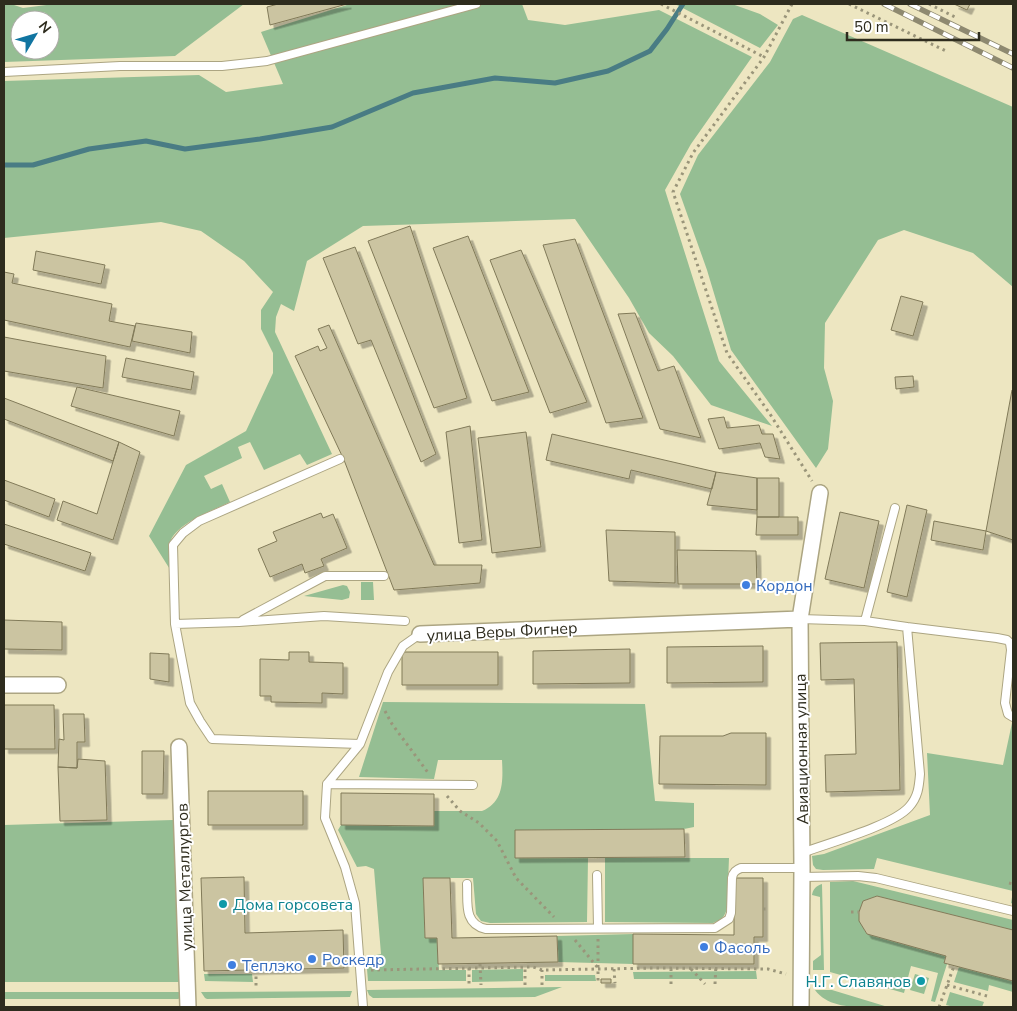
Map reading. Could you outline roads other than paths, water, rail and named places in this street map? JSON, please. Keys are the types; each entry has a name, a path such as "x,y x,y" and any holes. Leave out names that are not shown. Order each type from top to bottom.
{"street":[{"name":"Авиационная улица","path":"801,1007 800,619 820,493"},
{"name":"улица Веры Фигнер","path":"420,634 800,619"},
{"path":"4,684 58,685"},
{"name":"улица Металлургов","path":"179,746 188,1007"}],"lane":[{"path":"4,72 120,66 222,66 267,61 476,4"},
{"path":"340,459 199,521 183,533 173,545 175,624 190,703 212,739 360,744"},
{"path":"866,621 894,508"},
{"path":"239,622 325,576 384,576"},
{"path":"175,624 324,616 405,621"},
{"path":"800,619 866,621 1007,640 1010,643 1011,650 1005,703 1008,714 1013,717"},
{"path":"802,866 896,817 910,807 918,793 920,774 907,628"},
{"name":"улица Веры Фигнер","path":"327,784 360,744 388,672 403,646 420,634"},
{"path":"362,1007 355,903 346,867 325,818 327,784 473,785"},
{"path":"467,884 468,912 471,921 478,927 486,929 715,928 729,919 731,913 732,878 733,873 737,870 741,868 802,866 876,878 1013,912"},
{"path":"597,875 598,928"}],"waterway":[{"path":"4,165 33,165 89,149 146,141 185,149 260,139 332,127 413,93 495,78 555,83 608,71 650,51 683,4"}],"railway":[{"path":"884,4 1013,68"},
{"path":"910,4 1013,54"}],"place":[{"name":"Кордон","path":"746,585"},
{"name":"Дома горсовета","path":"223,904"},
{"name":"Фасоль","path":"704,947"},
{"name":"Роскедр","path":"312,959"},
{"name":"Теплэко","path":"232,965"},
{"name":"Н.Г. Славянов","path":"921,981"}]}
